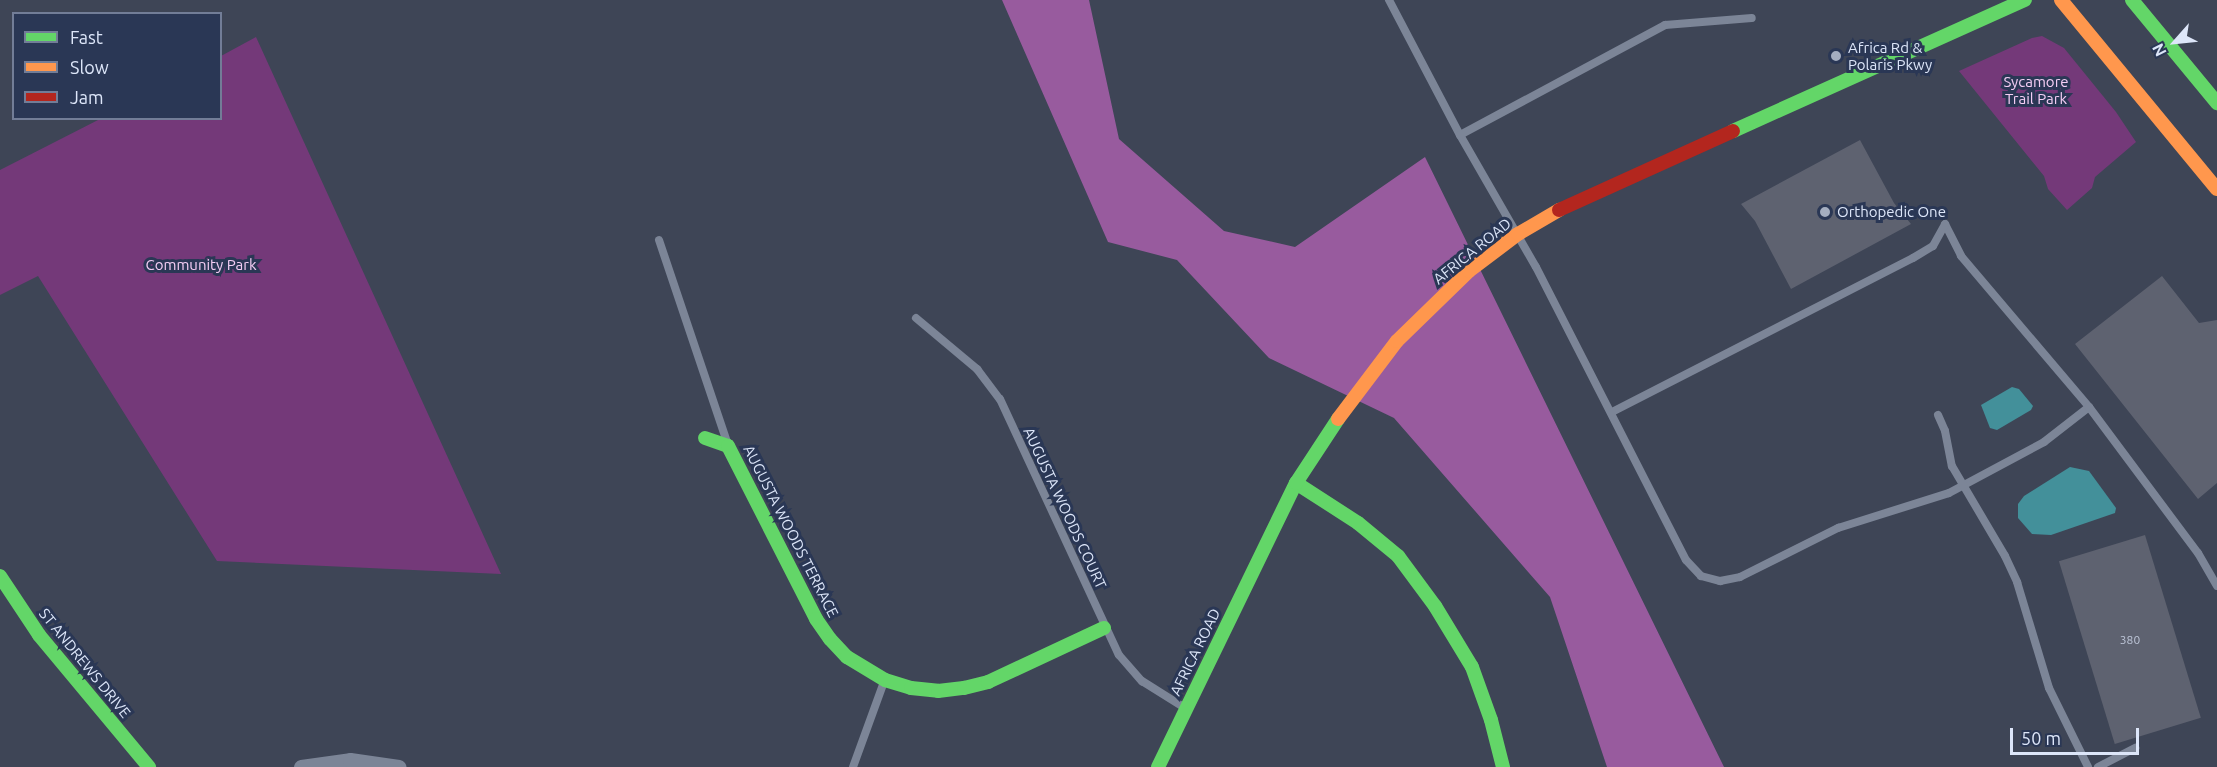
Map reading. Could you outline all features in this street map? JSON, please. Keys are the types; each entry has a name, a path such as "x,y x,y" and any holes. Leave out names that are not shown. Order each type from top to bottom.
{"street":[{"name":"AFRICA ROAD","path":"1158,767 1296,483 1320,443 1397,341 1468,271 1518,234 1563,208 2025,0"},
{"path":"2061,0 2217,189"},
{"path":"2132,0 2217,103"},
{"name":"AUGUSTA WOODS TERRACE","path":"705,438 728,447 821,626 847,657 885,680 912,688 938,691 964,688 988,682 1104,628"},
{"path":"1296,483 1358,523 1398,556 1435,606 1472,667 1491,720 1503,767"},
{"name":"ST ANDREWS DRIVE","path":"0,576 39,635 149,767"},
{"path":"301,767 350,760 399,767"}],"lane":[{"path":"1389,0 1460,135 1518,234 1612,412 1686,560 1701,576 1720,581 1740,577 1838,528 1949,493 2044,442 2089,407"},
{"path":"1460,135 1665,25 1752,18"},
{"path":"1612,412 1913,258 1933,246 1945,224 1961,256 2089,407 2198,553 2217,586"},
{"path":"659,240 728,447"},
{"name":"AUGUSTA WOODS COURT","path":"916,318 977,369 1000,399 1104,628 1130,670 1160,694 1186,709"},
{"path":"1938,415 1945,431 1952,466 2013,573 2049,688 2088,767"},
{"path":"853,767 885,680"},
{"path":"2098,767 2135,748"}],"green space":[{"name":"Sycamore Trail Park","path":"2042,36 2064,48 2116,112 2136,142 2095,177 2092,188 2067,210 2048,189 2044,176 1959,71 2032,38"},
{"name":"Community Park","path":"256,37 501,574 217,561 38,276 0,295 0,170 98,120 222,120 222,55"}],"shaded area":[{"path":"1002,0 1089,0 1119,139 1224,231 1295,247 1425,157 1724,767 1607,767 1550,597 1394,418 1269,358 1177,260 1108,242"},
{"path":"2012,387 2019,389 2033,406 2031,410 1997,430 1990,428 1981,405"},
{"path":"2070,467 2089,471 2116,508 2115,513 2051,535 2032,534 2018,518 2018,504 2024,496"}],"building":[{"name":"Orthopedic One","path":"1860,140 1894,203 1911,224 1791,289 1755,221 1741,204"},
{"path":"2162,276 2199,323 2217,320 2217,483 2198,499 2075,344"},
{"path":"2145,535 2201,718 2115,744 2059,561"}],"traffic: fast":[{"path":"1733,131 2025,0"},
{"path":"2132,0 2217,103"},
{"path":"1158,767 1296,483 1338,419"},
{"path":"705,438 728,446 816,619 830,639 847,657 885,680 911,688 938,691 964,688 988,682 1104,628"},
{"path":"1296,483 1358,523 1398,556 1435,606 1472,667 1491,720 1503,767"},
{"path":"0,576 39,635 149,767"}],"traffic: slow":[{"path":"2061,0 2217,189"},
{"path":"1338,419 1397,341 1469,271 1518,234 1559,210"}],"traffic: jam":[{"path":"1559,210 1733,131"}],"place":[{"name":"Africa Rd & Polaris Pkwy","path":"1836,56"},
{"name":"Orthopedic One","path":"1825,212"}]}
